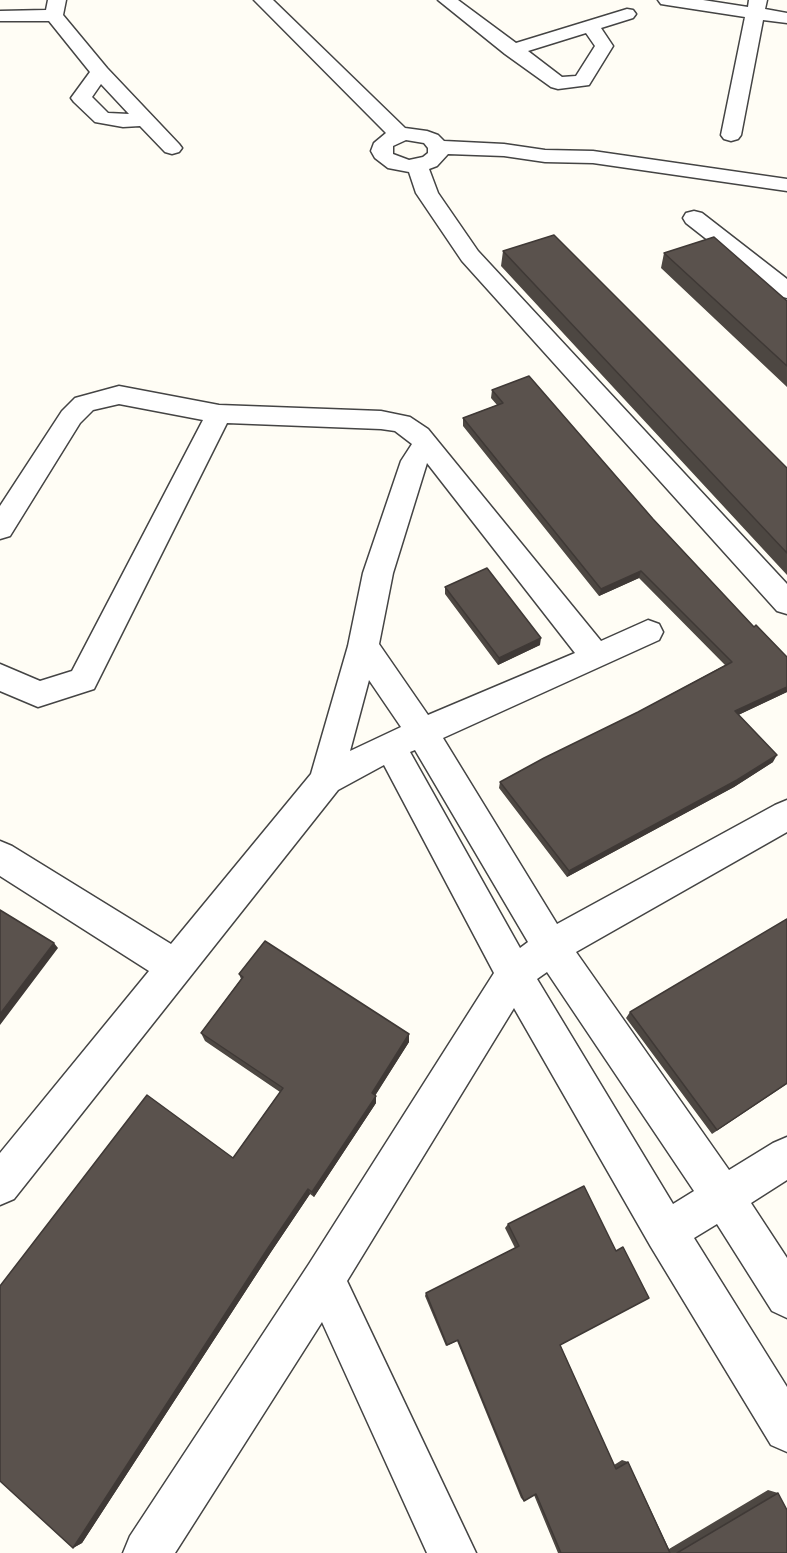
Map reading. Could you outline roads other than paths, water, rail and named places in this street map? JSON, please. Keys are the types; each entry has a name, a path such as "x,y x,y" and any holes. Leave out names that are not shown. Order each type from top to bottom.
{"street":[{"path":"263,0 400,135"},
{"path":"447,0 558,82 582,81 604,46 590,26"},
{"path":"666,0 756,7 787,18"},
{"path":"731,135 756,7"},
{"path":"0,16 56,8 100,72 172,148"},
{"path":"512,50 627,14"},
{"path":"100,72 81,99 102,118 123,121 145,119"},
{"path":"438,147 438,154 435,158 417,166 395,164 382,154 384,143 400,135 426,137 438,147 504,150 545,156 593,157 787,184"},
{"path":"417,166 427,193 470,256 787,603"},
{"path":"694,218 787,291"},
{"path":"0,529 71,417 84,404 119,395 219,414 391,422 410,428 419,435 425,446 596,657"},
{"path":"0,677 38,694 83,680 219,414"},
{"path":"326,780 363,646 378,573 414,461 425,446"},
{"path":"1,1182 326,780 390,746 596,657 648,632"},
{"path":"363,646 422,732 551,947 723,1197 787,1296"},
{"path":"390,746 514,974 666,1232 787,1428"},
{"path":"147,1553 324,1279 514,974 551,947 787,815"},
{"path":"0,857 175,968"},
{"path":"666,1232 787,1157"},
{"path":"324,1279 452,1553"}]}
